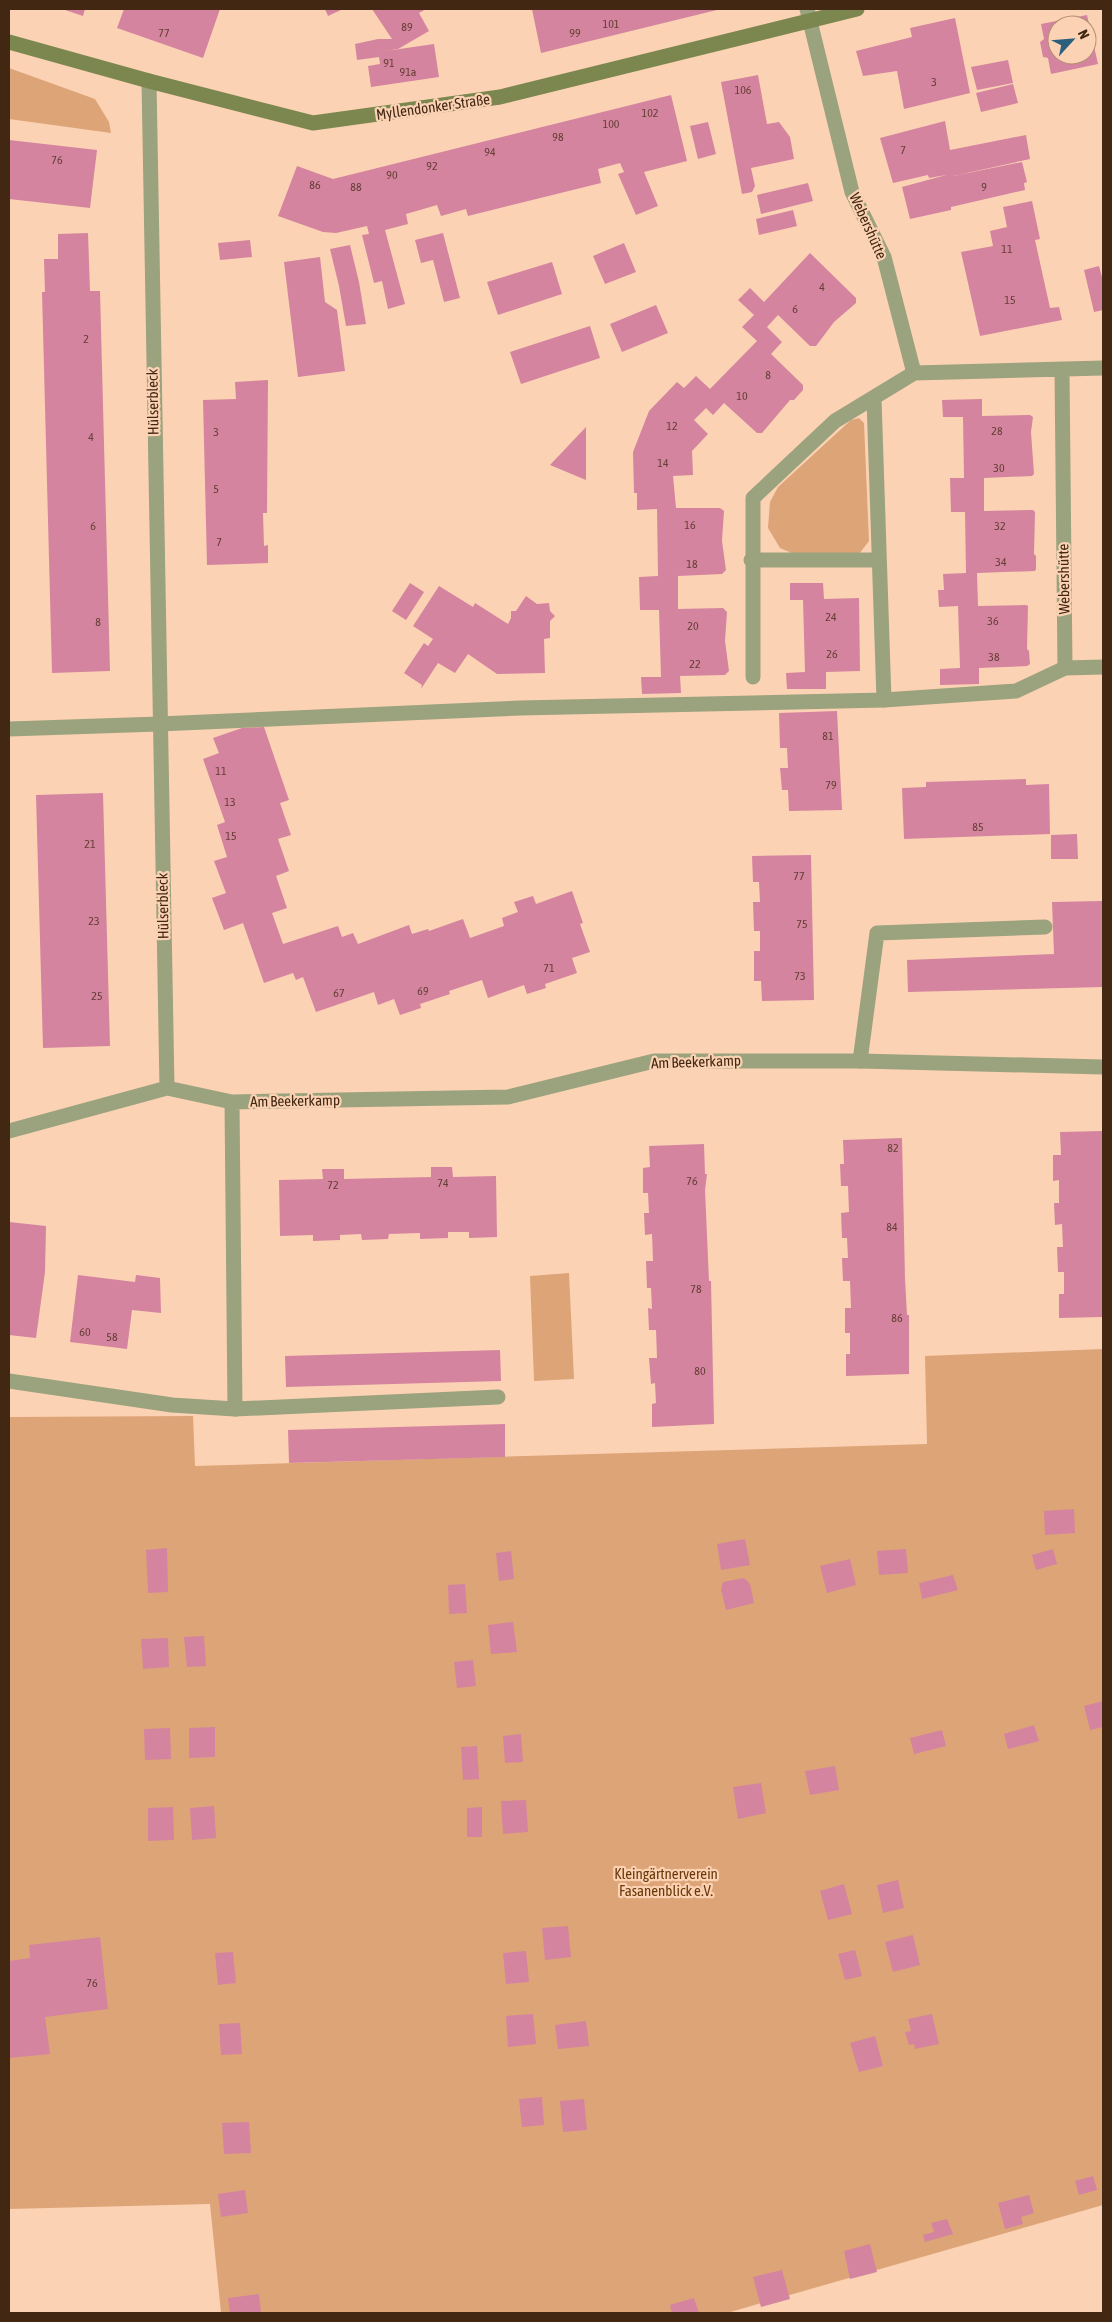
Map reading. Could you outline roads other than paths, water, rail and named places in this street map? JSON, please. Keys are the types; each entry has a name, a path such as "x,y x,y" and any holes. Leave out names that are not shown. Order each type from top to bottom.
{"street":[{"name":"Myllendonker Straße","path":"9,42 149,81 313,123 500,97 809,14 857,9"},
{"name":"Webershütte","path":"809,14 852,192 884,257 914,373"},
{"name":"Hülserbleck","path":"149,81 167,1088"},
{"path":"753,676 751,560 753,498 835,421 914,373 1103,368"},
{"name":"Webershütte","path":"1062,370 1065,668"},
{"path":"874,399 884,700"},
{"path":"751,560 878,560"},
{"path":"9,729 520,708 884,700 1016,690 1065,668 1103,667"},
{"path":"860,1061 876,933 1045,926"},
{"name":"Am Beekerkamp","path":"9,1131 167,1088 232,1102 508,1097 654,1061 860,1061 1103,1067"},
{"name":"Am Beekerkamp","path":"232,1102 234,1409"},
{"path":"9,1381 172,1405 234,1409 498,1397"}],"park label":[{"name":"Kleingärtnerverein Fasanenblick e.V.","path":"666,1882"}]}
